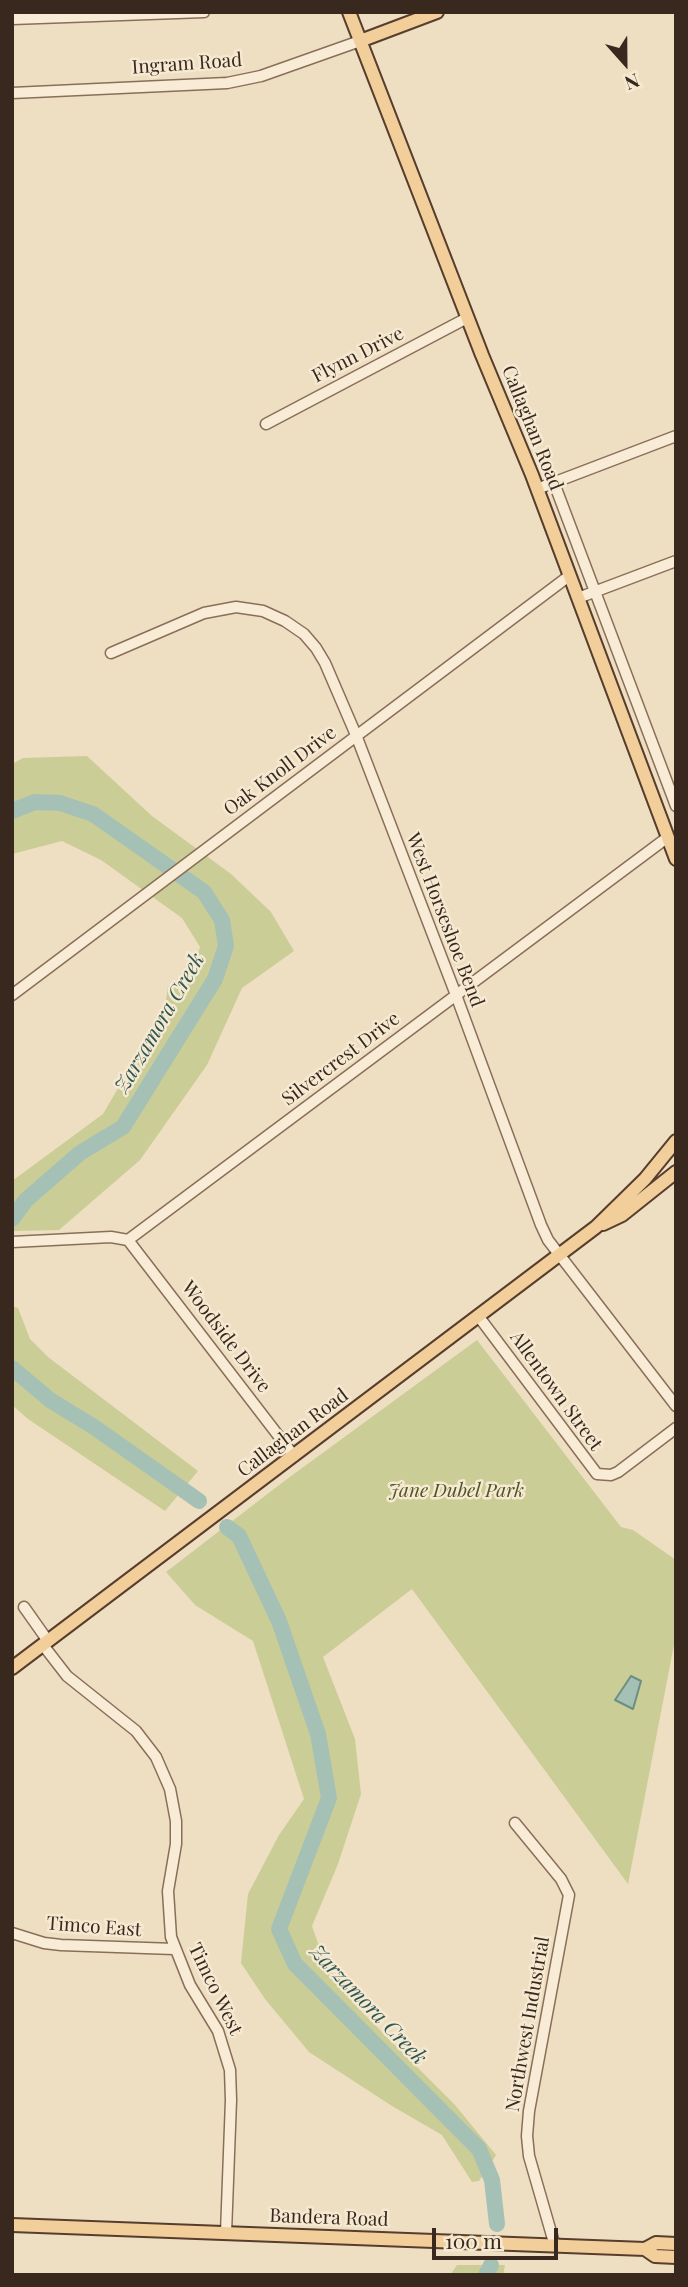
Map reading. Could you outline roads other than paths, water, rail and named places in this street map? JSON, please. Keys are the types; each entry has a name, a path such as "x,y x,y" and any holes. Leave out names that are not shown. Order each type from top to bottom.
{"main road":[{"name":"Callaghan Road","path":"349,12 467,318 537,489 676,859"},
{"name":"Ingram Road","path":"360,41 437,12"},
{"name":"Callaghan Road","path":"12,1668 596,1227 660,1162 676,1141"},
{"path":"615,1207 642,1190 676,1155"},
{"name":"Callaghan Road","path":"596,1227 622,1215 676,1172"},
{"name":"Bandera Road","path":"12,2225 645,2249 656,2243 676,2244"},
{"name":"Bandera Road","path":"645,2249 655,2256 676,2257"}],"street":[{"path":"12,19 204,12"},
{"name":"Ingram Road","path":"12,93 227,83 261,76 360,41"},
{"name":"Flynn Drive","path":"266,424 467,318"},
{"path":"537,489 676,436"},
{"name":"Callaghan Road","path":"554,483 676,806"},
{"path":"578,598 676,561"},
{"name":"Oak Knoll Drive","path":"12,995 569,576"},
{"name":"West Horseshoe Bend","path":"111,653 204,613 236,607 273,615 294,626 316,648 356,735 541,1225 560,1255 676,1406"},
{"path":"657,812 676,806"},
{"name":"Silvercrest Drive","path":"128,1240 668,837"},
{"path":"12,1242 111,1237 128,1240"},
{"name":"Woodside Drive","path":"128,1240 294,1457"},
{"name":"Allentown Street","path":"479,1317 597,1474 611,1475 618,1472 676,1429"},
{"name":"Timco West","path":"24,1607 68,1676 136,1731 156,1757 171,1793 176,1821 176,1844 167,1907 174,1949 190,1985 218,2031 230,2070 226,2233"},
{"name":"Northwest Industrial","path":"515,1823 561,1879 569,1895 529,2111 527,2136 529,2156 555,2246"},
{"name":"Timco East","path":"12,1933 35,1941 61,1945 174,1949"}],"waterway":[{"name":"Zarzamora Creek","path":"12,811 35,802 60,803 93,814 204,892 222,920 226,946 215,979 123,1127 80,1153 26,1200 12,1219"},
{"name":"Zarzamora Creek","path":"12,1368 50,1400 94,1427 199,1501"},
{"name":"Zarzamora Creek","path":"227,1527 239,1536 279,1621 318,1734 329,1798 279,1929 295,1964 479,2149 492,2180 497,2224"},
{"name":"Zarzamora Creek","path":"486,2275 491,2265"}],"park label":[{"name":"Jane Dubel Park","path":"456,1491"}]}
